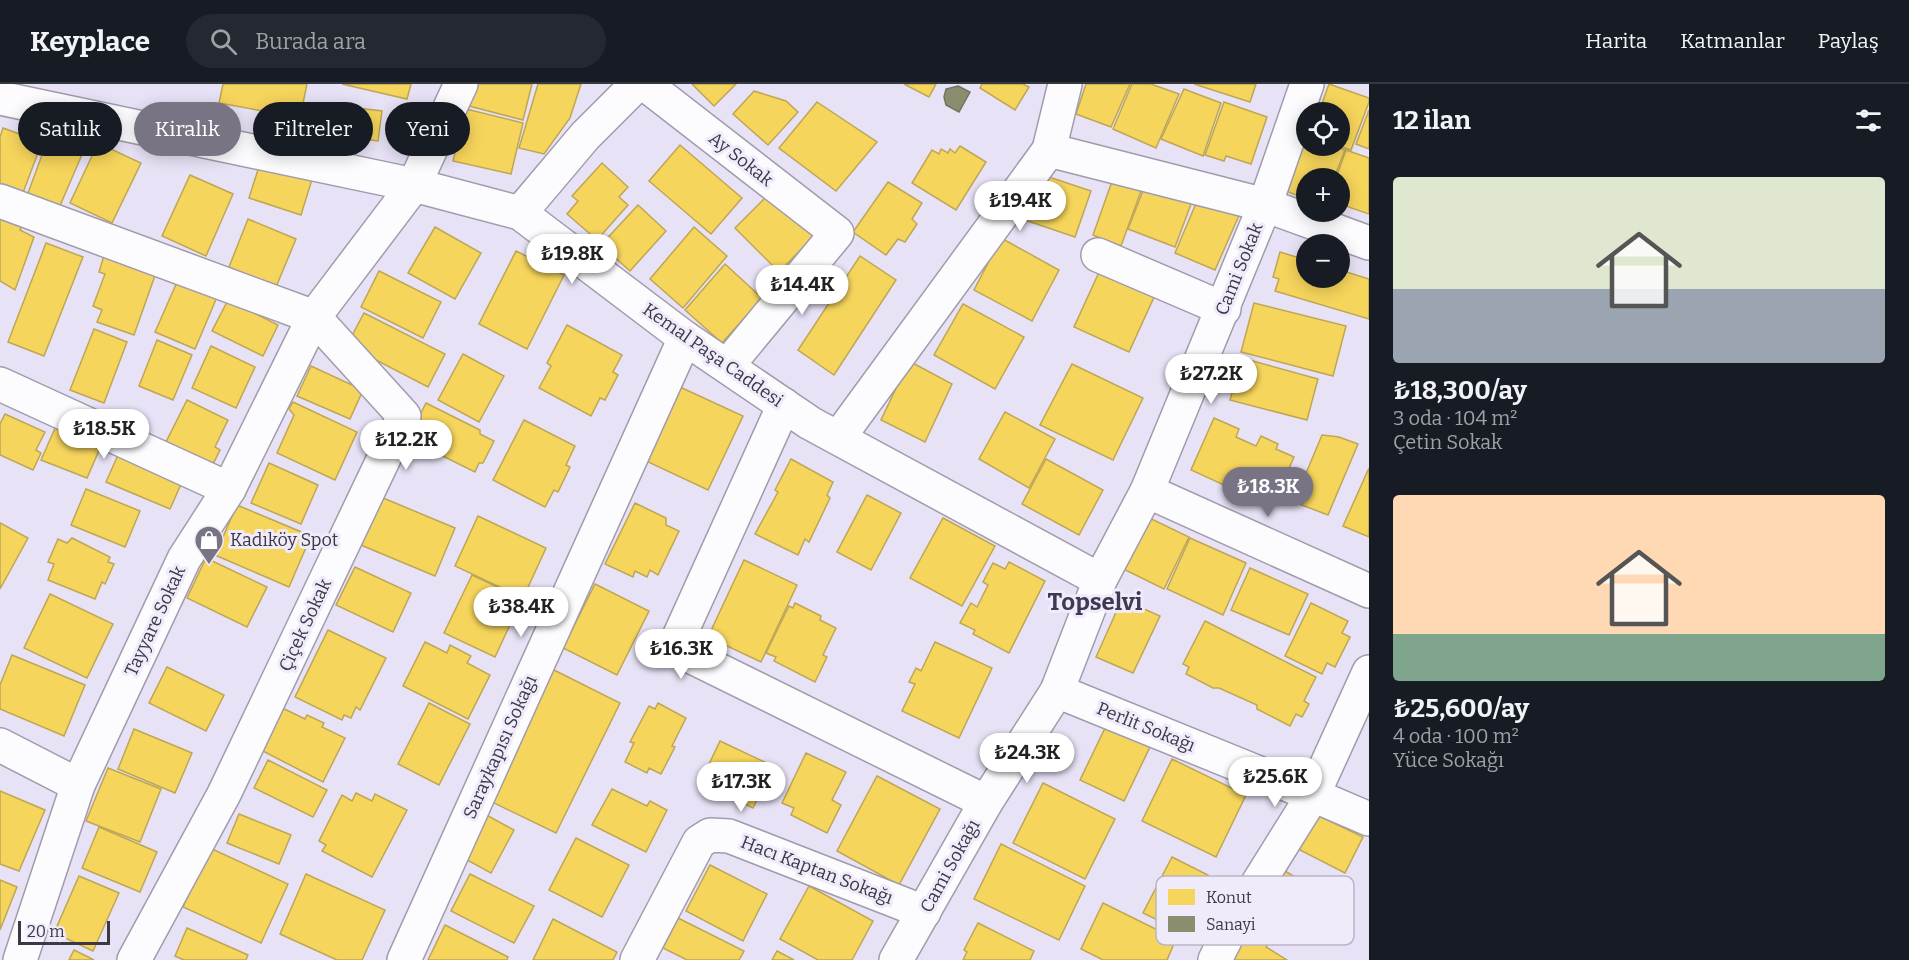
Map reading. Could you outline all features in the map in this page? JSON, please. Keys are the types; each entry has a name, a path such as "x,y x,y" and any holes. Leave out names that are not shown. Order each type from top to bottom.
{"street":[{"name":"Tayyare Sokak","path":"20,960 78,785 184,559 229,489 314,317 414,184 461,84"},
{"path":"520,213 585,136 637,84"},
{"name":"Ay Sokak","path":"645,84 837,233 727,366"},
{"path":"840,438 1049,150 1065,84"},
{"name":"Cami Sokak","path":"1100,580 1147,491 1224,309 1265,205 1307,84"},
{"name":"Kemal Paşa Caddesi","path":"0,98 414,184 520,213 685,338 810,423 1100,580"},
{"path":"1049,150 1265,205 1369,243"},
{"name":"Çiçek Sokak","path":"0,201 314,317 404,416 224,794 134,960"},
{"path":"1098,255 1224,309"},
{"name":"Saraykapısı Sokağı","path":"404,960 685,338"},
{"path":"0,384 229,489"},
{"path":"784,405 674,648 986,801"},
{"path":"1147,491 1369,591"},
{"name":"Cami Sokağı","path":"896,960 986,801 1056,691 1100,580"},
{"path":"1262,876 1313,795 1369,672"},
{"name":"Perlit Sokağı","path":"1056,691 1369,819"},
{"path":"0,745 78,785"},
{"name":"Hacı Kaptan Sokağı","path":"637,960 699,842 710,835 729,836 924,912"},
{"path":"1215,960 1222,945"}],"building: Konut":[{"path":"223,84 307,84 303,102 253,102 253,109 241,107 241,102 219,102"},
{"path":"342,84 411,84 407,99"},
{"path":"471,84 532,84 523,120 470,106 470,102 466,102"},
{"path":"538,84 581,84 570,118 544,154 519,148"},
{"path":"692,84 736,84 714,106"},
{"path":"904,84 936,84 929,97"},
{"path":"982,84 1023,84 1029,87 1015,110 980,88"},
{"path":"1086,84 1130,84 1111,127 1076,114"},
{"path":"1132,84 1151,84 1179,94 1156,148 1113,129"},
{"path":"1194,84 1256,84 1250,102"},
{"path":"1329,84 1369,98 1351,150 1350,102 1323,102"},
{"path":"1184,89 1221,103 1203,156 1161,139"},
{"path":"754,91 786,101 798,112 768,145 733,114"},
{"path":"817,102 877,142 836,191 779,148"},
{"path":"1224,102 1267,117 1251,164 1226,156 1224,161 1205,155"},
{"path":"373,110 382,111 378,141 373,140"},
{"path":"470,110 523,123 511,174 453,161 454,156 470,156"},
{"path":"1369,110 1369,149 1356,144"},
{"path":"3,128 18,133 18,156 37,156 21,198 0,191 0,137"},
{"path":"680,145 742,198 711,234 649,181"},
{"path":"960,146 986,162 956,210 912,183 932,150 939,154 941,149 948,153 950,149 955,153"},
{"path":"1350,151 1369,158 1369,214 1350,207 1350,168 1340,168 1344,156 1350,156"},
{"path":"122,154 141,163 112,223 70,203 92,156 122,156"},
{"path":"42,156 81,156 59,208 28,193"},
{"path":"1297,156 1343,156 1338,168 1296,168 1296,195 1281,189"},
{"path":"261,160 313,176 301,215 249,198"},
{"path":"602,163 628,187 619,197 628,205 597,240 567,214 578,201 572,196"},
{"path":"1116,170 1145,180 1121,246 1093,235"},
{"path":"1037,173 1091,191 1075,237 1019,218"},
{"path":"190,175 233,194 206,256 162,236"},
{"path":"1148,178 1194,196 1175,247 1128,229"},
{"path":"888,182 922,203 912,219 917,224 905,242 898,239 886,255 853,232"},
{"path":"776,187 819,231 779,272 735,228"},
{"path":"1200,194 1241,211 1215,270 1175,253"},
{"path":"638,205 666,231 630,271 601,245"},
{"path":"0,210 25,220 20,230 34,237 15,290 0,281"},
{"path":"248,219 296,239 276,287 229,267"},
{"path":"435,227 481,253 455,299 408,273"},
{"path":"694,227 727,256 683,308 650,279"},
{"path":"1001,238 1059,270 1032,321 974,290"},
{"path":"46,243 83,257 44,356 8,342"},
{"path":"106,249 158,267 134,335 97,322 102,310 93,306 105,274 99,272"},
{"path":"516,251 564,275 527,349 479,324"},
{"path":"1280,252 1296,257 1296,288 1350,288 1350,273 1369,279 1369,319 1275,291 1279,279 1273,277"},
{"path":"860,256 896,280 834,375 798,350"},
{"path":"725,264 762,298 722,343 685,310"},
{"path":"1100,270 1155,295 1129,352 1074,327"},
{"path":"379,271 441,302 423,338 361,307"},
{"path":"181,273 220,290 195,349 155,332"},
{"path":"228,300 278,325 263,356 212,331"},
{"path":"1254,303 1346,326 1333,376 1241,352"},
{"path":"963,304 1024,337 995,389 934,355"},
{"path":"364,313 445,354 428,387 347,345"},
{"path":"567,325 622,355 613,372 618,375 605,400 600,398 591,416 539,388 551,366 547,363"},
{"path":"94,329 127,342 104,403 70,390"},
{"path":"157,340 192,355 173,400 139,386"},
{"path":"211,346 255,367 236,408 192,388"},
{"path":"463,354 504,376 479,422 438,400"},
{"path":"1242,358 1318,379 1307,420 1230,400"},
{"path":"909,361 952,384 925,442 881,420"},
{"path":"1072,364 1143,398 1113,460 1040,425"},
{"path":"311,366 363,390 350,419 297,396"},
{"path":"680,387 743,416 708,490 646,461"},
{"path":"187,400 228,420 215,447 220,450 214,462 206,464 165,444"},
{"path":"293,402 357,432 335,480 277,453 294,415 289,409"},
{"path":"426,403 480,430 480,434 494,441 483,463 479,463 475,472 408,439"},
{"path":"1005,412 1055,439 1029,488 979,459"},
{"path":"5,414 45,432 36,450 41,453 33,470 0,455 0,424"},
{"path":"60,417 105,437 87,478 41,460"},
{"path":"1214,418 1239,429 1236,437 1256,446 1261,436 1278,444 1276,449 1294,457 1272,507 1191,470"},
{"path":"524,420 575,446 566,465 570,467 558,492 554,490 545,507 493,480"},
{"path":"1322,435 1339,437 1358,444 1328,515 1294,502"},
{"path":"122,446 186,473 170,509 106,482"},
{"path":"791,459 833,482 827,495 830,498 809,542 805,539 798,555 755,534 778,492 775,490"},
{"path":"1046,459 1103,490 1079,535 1022,504"},
{"path":"269,463 318,485 301,524 251,503"},
{"path":"1369,468 1369,537 1343,526"},
{"path":"86,489 140,511 125,547 71,525"},
{"path":"376,495 455,528 435,576 356,543"},
{"path":"867,495 901,513 871,570 837,552"},
{"path":"635,503 666,518 666,525 679,531 658,575 650,570 647,577 635,571 633,577 605,564"},
{"path":"237,505 311,536 289,587 215,555"},
{"path":"1137,512 1189,537 1164,589 1113,564"},
{"path":"478,516 546,548 523,598 455,566"},
{"path":"943,518 995,546 962,606 910,578"},
{"path":"0,523 28,538 0,589"},
{"path":"72,538 110,557 108,562 114,564 105,584 102,582 95,599 48,580 54,564 48,562 58,539 67,543"},
{"path":"1190,538 1246,563 1223,615 1167,589"},
{"path":"206,558 267,587 247,627 187,598"},
{"path":"744,560 797,585 761,662 708,637"},
{"path":"1009,562 1045,581 1009,653 973,634 975,630 960,623 971,603 977,607 988,585 983,582 993,563 1005,569"},
{"path":"355,567 411,593 393,632 336,605"},
{"path":"1250,568 1308,594 1289,635 1231,610"},
{"path":"472,575 522,599 495,657 444,633"},
{"path":"595,584 649,611 617,675 563,648"},
{"path":"50,594 113,624 87,678 24,648"},
{"path":"1122,599 1160,616 1133,673 1096,657"},
{"path":"795,603 821,616 820,620 836,628 823,655 827,657 815,682 774,661 776,657 766,653 789,606 793,608"},
{"path":"1311,603 1348,621 1342,633 1350,637 1335,667 1327,663 1322,674 1285,656"},
{"path":"1205,621 1316,677 1304,701 1309,704 1302,717 1296,714 1290,726 1257,709 1257,705 1219,688 1213,688 1186,674 1189,667 1183,664"},
{"path":"328,630 386,658 360,710 356,707 351,718 344,715 342,720 295,697"},
{"path":"425,642 447,653 450,645 471,656 467,663 490,675 468,719 403,686"},
{"path":"935,642 992,668 959,738 902,711 915,684 909,682 916,668 921,671"},
{"path":"12,655 85,685 64,736 0,709 0,685"},
{"path":"167,667 224,695 206,731 149,703"},
{"path":"548,667 620,703 556,833 492,802 513,759 504,755"},
{"path":"429,703 470,724 439,785 398,764"},
{"path":"658,703 686,718 661,774 649,768 647,773 625,762 634,743 630,742 649,706 655,709"},
{"path":"276,705 305,719 307,715 324,723 322,727 345,738 323,782 255,747"},
{"path":"1106,726 1150,747 1124,801 1080,780"},
{"path":"134,729 192,753 175,793 118,769"},
{"path":"720,741 773,766 753,808 700,783"},
{"path":"806,753 846,772 832,800 841,805 827,833 791,815 794,808 782,803"},
{"path":"1172,759 1246,795 1216,857 1142,821"},
{"path":"268,760 327,790 313,817 254,788"},
{"path":"108,768 161,789 140,842 86,821"},
{"path":"877,776 940,809 899,885 837,851"},
{"path":"1043,783 1115,819 1085,879 1013,843"},
{"path":"612,789 647,806 650,801 667,810 646,852 592,825"},
{"path":"0,791 45,810 19,871 0,864"},
{"path":"356,793 372,801 375,794 407,810 372,877 322,851 326,845 319,841 342,795 352,801"},
{"path":"479,811 514,830 491,873 456,854"},
{"path":"1313,813 1363,837 1345,873 1296,848"},
{"path":"239,814 291,835 279,864 227,843"},
{"path":"99,827 157,852 140,892 82,868"},
{"path":"576,838 629,865 602,917 549,890"},
{"path":"1001,844 1085,886 1059,940 974,899"},
{"path":"210,848 288,884 261,943 183,907"},
{"path":"1172,857 1208,875 1208,876 1162,876"},
{"path":"710,865 767,894 743,941 686,911"},
{"path":"1285,871 1294,876 1282,876"},
{"path":"306,874 385,910 362,960 337,960 280,934"},
{"path":"470,874 534,906 514,943 451,911"},
{"path":"79,876 119,893 93,951 54,933"},
{"path":"0,880 17,887 0,930"},
{"path":"809,886 873,921 852,960 818,960 780,939"},
{"path":"1156,888 1156,919 1143,913"},
{"path":"1103,903 1156,929 1156,945 1173,945 1167,960 1103,960 1081,949"},
{"path":"678,918 744,951 739,960 687,960 663,948"},
{"path":"553,919 617,952 613,960 533,960"},
{"path":"978,923 1034,951 1030,960 963,960 967,952 964,950"},
{"path":"445,925 508,957 507,960 428,960"},
{"path":"187,928 248,955 246,960 184,960 175,956"},
{"path":"1239,945 1267,945 1266,947 1287,960 1231,960"},
{"path":"74,950 94,960 69,960"},
{"path":"777,951 794,960 772,960"}],"building: Sanayi":[{"path":"958,86 970,92 959,112 946,105 944,97 946,89"}],"place":[{"name":"Kadıköy Spot","path":"209,566"}],"district":[{"name":"Topselvi","path":"1095,602"}]}
